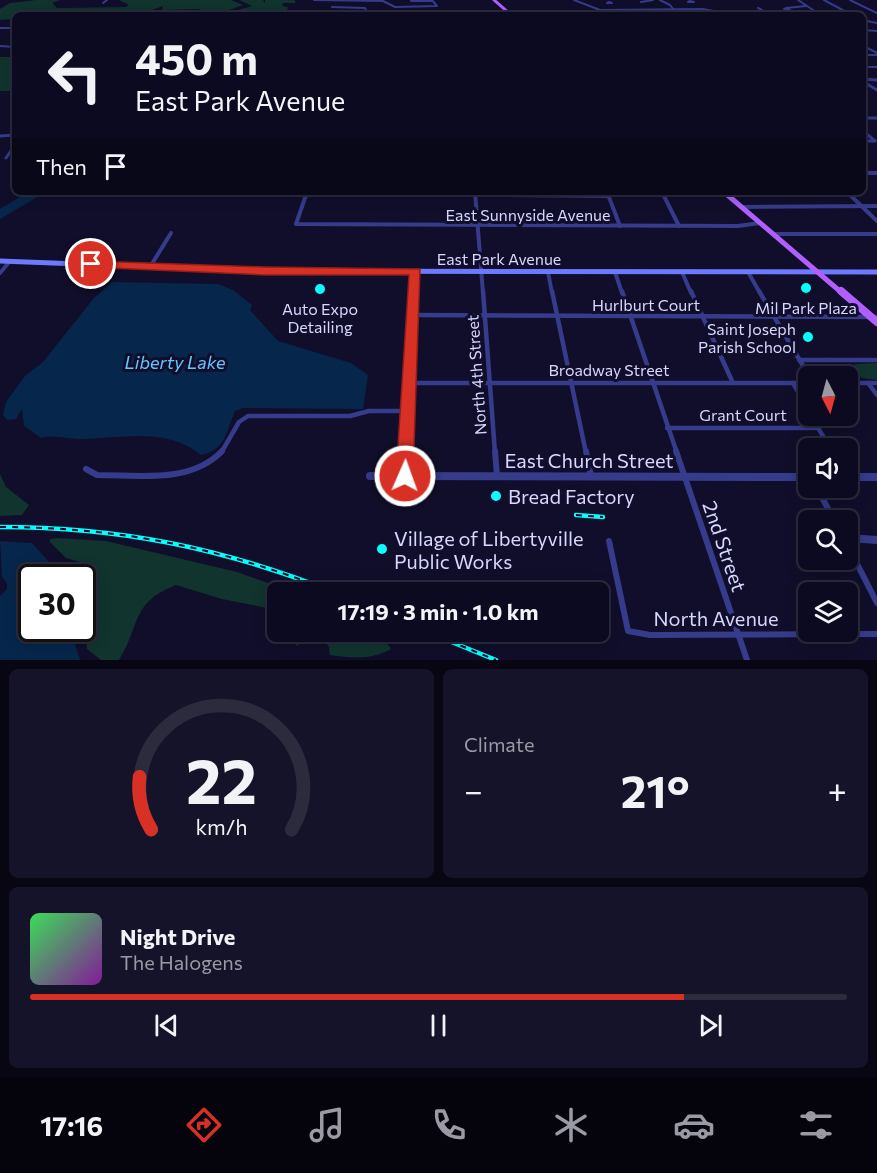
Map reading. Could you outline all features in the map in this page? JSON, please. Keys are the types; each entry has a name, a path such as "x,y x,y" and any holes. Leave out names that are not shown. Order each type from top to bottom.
{"main road":[{"path":"494,0 508,12"},
{"path":"728,195 876,319"},
{"name":"East Park Avenue","path":"0,261 265,271 877,272"}],"street":[{"path":"103,3 107,0"},
{"path":"314,0 385,1 395,7 436,7 432,0 411,0"},
{"path":"335,0 332,9 365,8 367,12"},
{"path":"577,0 600,10 673,8 723,12"},
{"path":"603,0 607,2"},
{"path":"641,2 653,0"},
{"path":"660,0 676,12"},
{"path":"798,0 816,10 815,12"},
{"path":"824,0 846,12"},
{"path":"850,0 877,11"},
{"path":"692,3 695,9"},
{"path":"715,10 719,6"},
{"path":"786,8 808,6"},
{"path":"753,7 765,12"},
{"path":"6,158 12,149"},
{"name":"East Sunnyside Avenue","path":"306,195 296,224 738,226 760,223"},
{"name":"North 4th Street","path":"475,195 497,476"},
{"path":"608,195 620,226"},
{"path":"664,195 679,226"},
{"path":"850,195 877,221"},
{"path":"742,207 877,206"},
{"path":"150,267 171,233"},
{"path":"773,234 877,234"},
{"path":"0,273 10,261"},
{"path":"405,476 415,271"},
{"path":"548,272 591,476"},
{"name":"2nd Street","path":"615,272 747,660"},
{"path":"682,272 733,383"},
{"path":"748,272 803,366"},
{"name":"Hurlburt Court","path":"414,315 773,316 876,319"},
{"path":"799,360 877,360"},
{"name":"Broadway Street","path":"409,383 798,383"},
{"path":"793,383 798,392"},
{"path":"858,383 877,383"},
{"path":"868,383 877,395"},
{"path":"86,469 97,475 183,473 201,467 216,458 244,418 347,416 369,411 408,411"},
{"name":"Grant Court","path":"667,428 819,428"},
{"path":"819,428 824,438"},
{"name":"East Church Street","path":"370,476 798,477"},
{"path":"858,477 877,477"},
{"path":"858,539 877,540"},
{"name":"North Avenue","path":"609,541 628,631 650,635 877,634"},
{"path":"858,566 877,603"}],"green space":[{"path":"60,0 52,3 57,8 126,7 129,5 119,0 231,0 243,5 223,12 202,12 199,9 162,10 163,6 149,11 12,12 12,19 0,20 0,9 10,3"},
{"path":"239,0 263,0 265,3 265,0 295,0 295,3 283,3 282,6 288,7 288,12 231,12 252,6"},
{"path":"0,57 12,57 12,91 0,91"},
{"path":"877,363 877,380 861,378 858,366 854,366 855,364"},
{"path":"0,474 6,487 29,505 22,515 0,516"},
{"path":"50,539 106,541 237,572 267,583 267,608 222,599 176,585 161,592 144,607 119,660 101,660 87,649 87,642 96,642 96,564 83,564 66,558 50,542"},
{"path":"325,642 385,642 391,649 376,655 346,657 330,655"}],"water":[{"path":"23,195 41,195 0,219 0,209"},
{"name":"Liberty Lake","path":"112,282 218,284 233,290 252,305 250,310 278,341 351,363 368,375 363,409 243,408 235,411 220,444 209,453 201,455 188,446 159,437 41,438 24,426 22,409 16,419 7,420 3,415 6,402 25,376 43,362 94,298"},
{"path":"0,541 32,543 50,564 18,564 18,642 74,642 80,660 0,660 0,596 7,589 2,576"}],"railway":[{"path":"576,515 603,517"},
{"path":"0,527 87,531 170,543 251,563 306,582"},
{"path":"452,642 496,660"}],"place":[{"name":"Mil Park Plaza","path":"806,288"},
{"name":"Auto Expo Detailing","path":"320,289"},
{"name":"Saint Joseph Parish School","path":"808,337"},
{"name":"Bread Factory","path":"496,496"},
{"name":"Village of Libertyville Public Works","path":"382,549"}],"route":[{"path":"91,264 265,271 415,271 405,476"}]}
